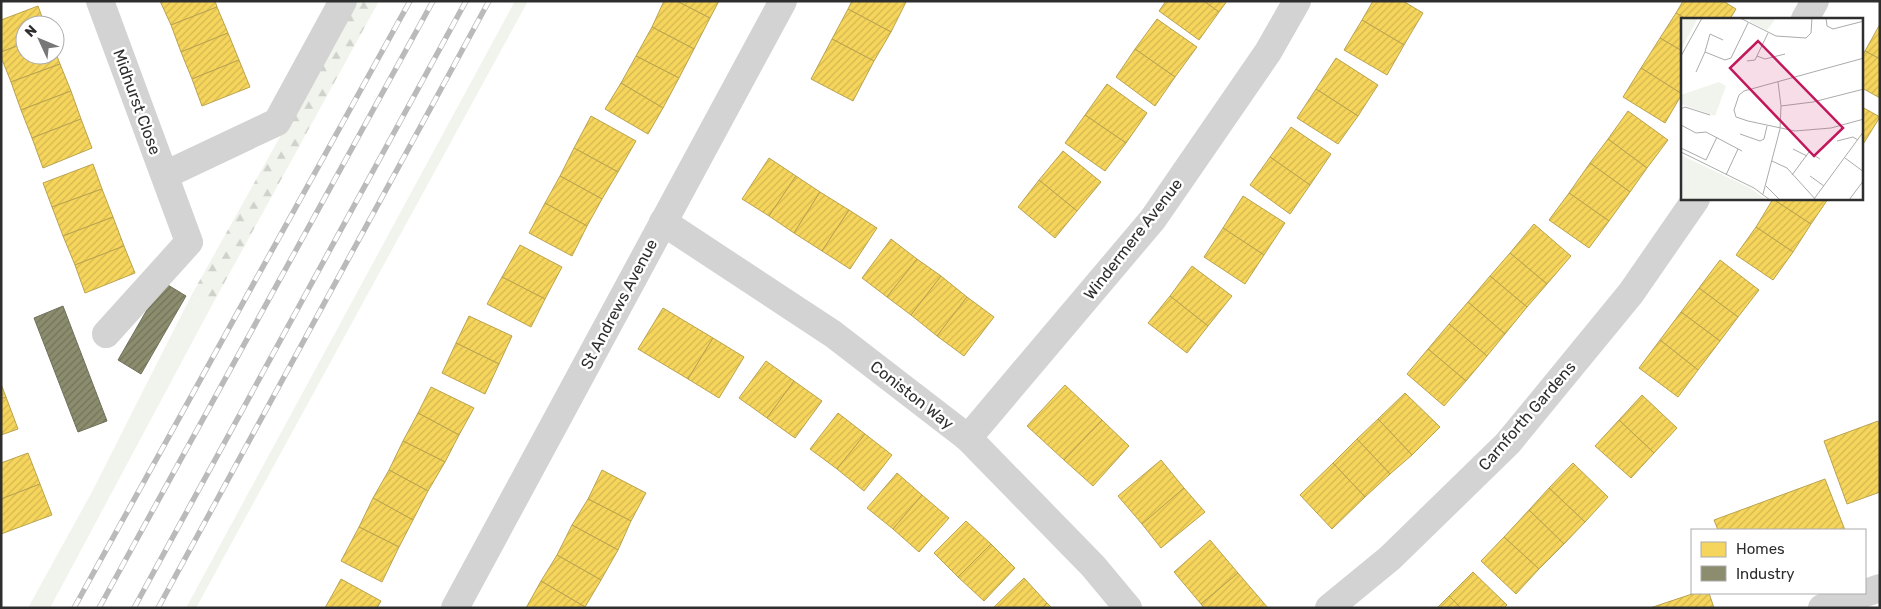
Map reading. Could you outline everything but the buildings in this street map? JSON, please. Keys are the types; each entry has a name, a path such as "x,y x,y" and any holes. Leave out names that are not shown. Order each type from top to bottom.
{"street":[{"name":"Midhurst Close","path":"100,1 189,242 106,334"},
{"path":"164,175 278,122 343,1"},
{"name":"St Andrews Avenue","path":"455,608 783,1"},
{"name":"Windermere Avenue","path":"968,438 1153,218 1268,52 1296,1"},
{"path":"1806,18 1815,1"},
{"name":"Carnforth Gardens","path":"1328,608 1390,558 1508,443 1631,293 1695,200"},
{"name":"Coniston Way","path":"663,222 833,334 968,438 1093,566 1128,608"},
{"path":"1866,593 1880,588"},
{"path":"1822,608 1863,594"}],"green space":[{"path":"356,1 379,1 211,307 191,296"},
{"path":"515,1 528,1 196,608 186,608"},
{"path":"191,296 211,307 50,608 28,608 93,490"}],"railway":[{"path":"74,608 410,1"},
{"path":"99,608 433,1"},
{"path":"134,608 466,1"},
{"path":"158,608 489,1"}]}
